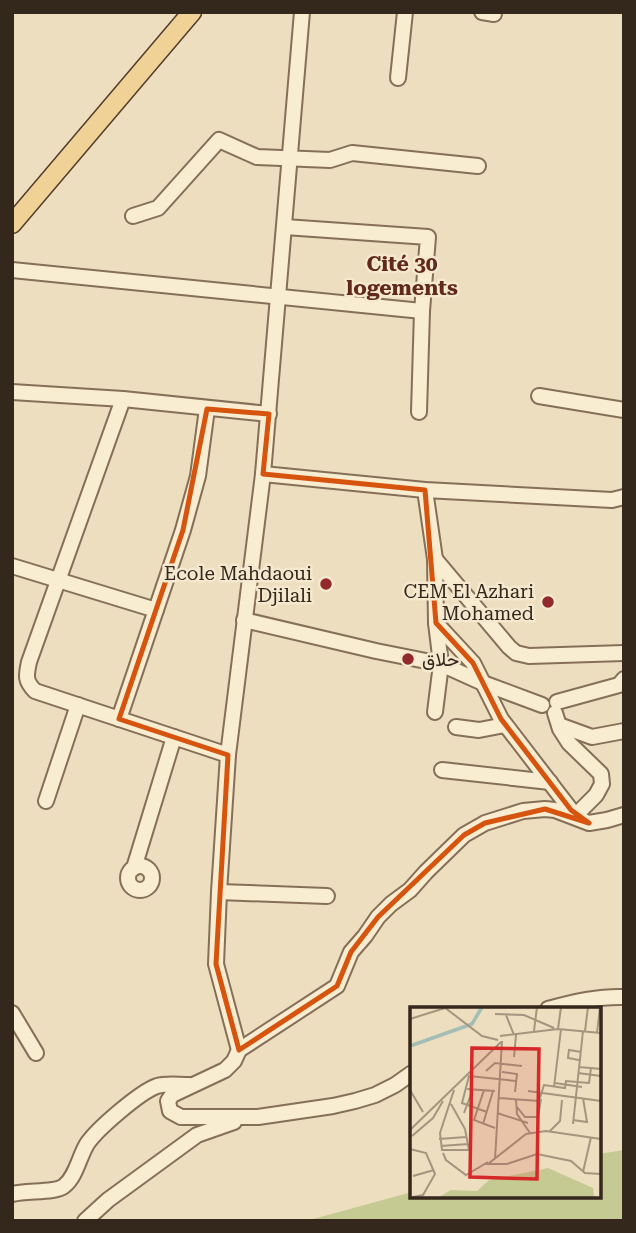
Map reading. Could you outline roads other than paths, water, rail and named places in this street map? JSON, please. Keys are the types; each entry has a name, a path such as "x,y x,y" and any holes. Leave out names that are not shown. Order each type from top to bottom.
{"main road":[{"path":"177,32 181,12"},
{"path":"12,224 192,12"}],"street":[{"path":"239,1050 216,964 219,892 228,755 269,414 302,12"},
{"path":"398,78 405,12"},
{"path":"133,216 158,208 219,140 257,157 330,160 352,153 478,166"},
{"path":"285,227 428,237 422,311 419,412"},
{"path":"12,270 422,311"},
{"path":"13,396 123,400 269,414"},
{"path":"539,396 624,410"},
{"path":"123,400 26,674 35,691 228,755"},
{"path":"119,719 183,530 198,476 207,409"},
{"path":"263,474 425,490 612,500 624,497"},
{"path":"425,490 435,559 436,624 441,664 435,712"},
{"path":"435,559 516,653 529,656 624,653"},
{"path":"12,566 156,610"},
{"path":"244,620 441,664 482,683 542,705 547,698 553,698 569,743 601,774 602,784 583,818"},
{"path":"436,624 473,663 505,725 571,810 583,818"},
{"path":"557,713 619,685 624,679"},
{"path":"46,801 78,705"},
{"path":"557,713 592,737 624,731"},
{"path":"456,727 479,730 505,725"},
{"path":"134,867 174,737"},
{"path":"442,770 550,782"},
{"path":"410,1074 375,1095 355,1101 258,1117 181,1117 170,1111 167,1101 172,1095 225,1070 239,1050 338,986 351,952 378,917 410,890 464,835 485,823 523,811 555,810 583,818 607,820 624,815"},
{"path":"219,892 327,896"},
{"path":"556,1007 624,997"},
{"path":"12,1013 36,1053"},
{"path":"12,1194 35,1190 58,1191 71,1180 87,1143 143,1093 167,1084 193,1085"},
{"path":"85,1221 108,1200 197,1135 245,1118"}],"place":[{"name":"Ecole Mahdaoui Djilali","path":"326,584"},
{"name":"CEM El Azhari Mohamed","path":"548,602"},
{"name":"حلاق","path":"408,659"}],"district":[{"name":"Cité 30 logements","path":"402,276"}]}
